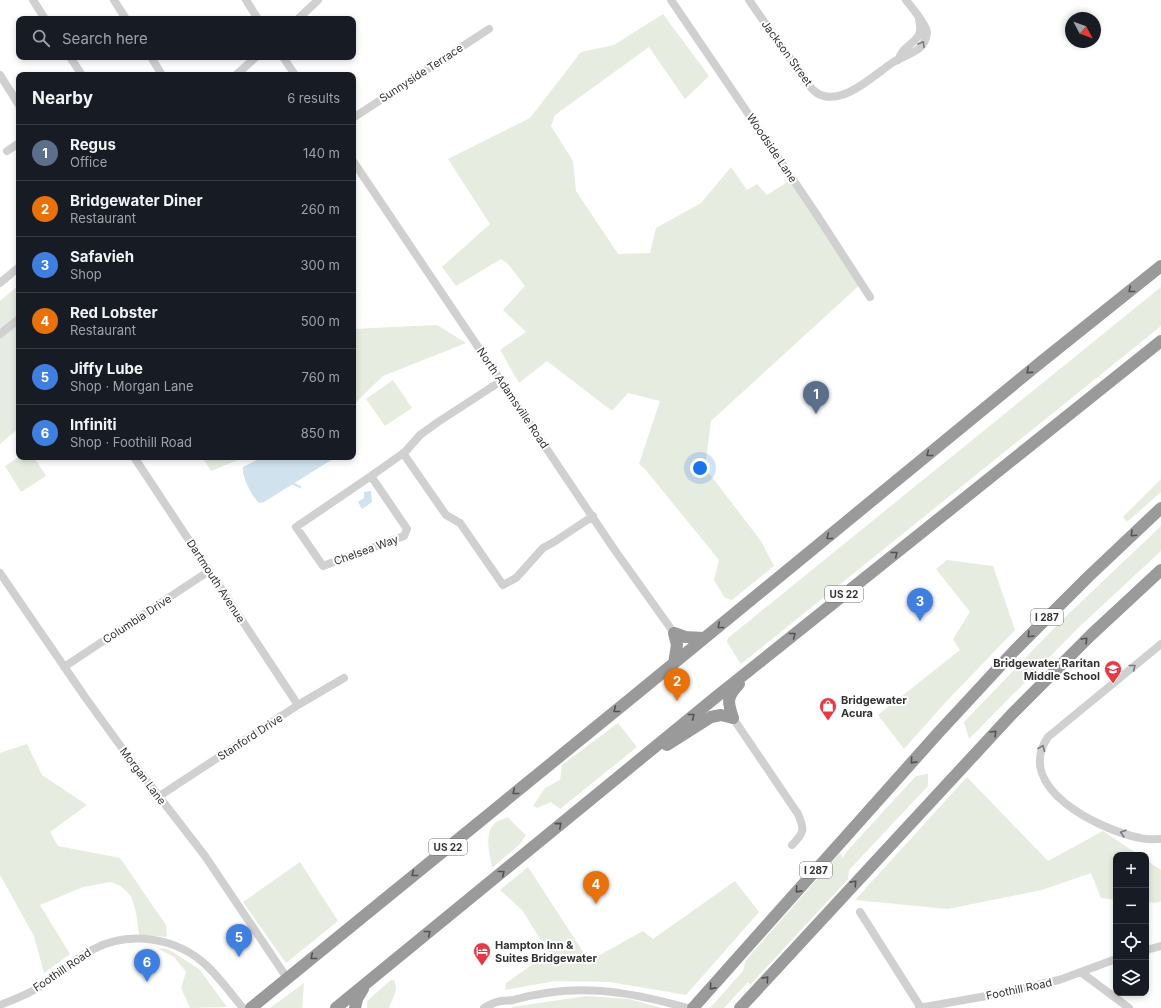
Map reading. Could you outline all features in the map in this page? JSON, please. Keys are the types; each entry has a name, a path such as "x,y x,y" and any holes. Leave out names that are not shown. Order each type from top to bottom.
{"highway":[{"name":"US 22","path":"251,1008 1041,362 1161,266"},
{"name":"US 22","path":"340,1005 762,660 1161,341"},
{"name":"I 287","path":"693,1008 939,732 1015,650 1088,577 1161,508"},
{"path":"740,1008 1007,720 1091,635 1161,570"},
{"path":"674,633 685,637 704,638"},
{"path":"674,633 677,649 674,663"},
{"path":"732,718 728,706 731,692 762,660"},
{"path":"635,763 711,717 726,715 732,718"},
{"path":"355,1008 357,999 370,980"},
{"path":"325,1008 330,1004 340,1005"}],"street":[{"path":"33,0 43,16"},
{"path":"114,0 124,16"},
{"path":"246,0 256,16"},
{"path":"301,16 318,0"},
{"name":"Woodside Lane","path":"671,0 815,212 870,297"},
{"name":"Jackson Street","path":"749,0 805,80 816,93 822,96 831,96 844,95 856,89 898,60 904,50 915,41 920,33 921,27 919,18 906,0"},
{"name":"Sunnyside Terrace","path":"356,116 489,29"},
{"path":"72,60 80,72"},
{"path":"153,60 160,72"},
{"path":"239,72 253,60"},
{"path":"285,60 293,72"},
{"path":"0,76 16,100"},
{"path":"7,152 16,145"},
{"name":"North Adamsville Road","path":"356,165 635,579 674,633"},
{"path":"0,283 16,270"},
{"path":"0,334 16,321"},
{"name":"Chelsea Way","path":"371,476 407,529 404,536 323,566 296,527 404,453 420,435 438,422 501,381"},
{"path":"404,453 446,515 460,524 503,585 516,578 543,548 593,516"},
{"name":"Dartmouth Avenue","path":"136,460 298,705"},
{"name":"Columbia Drive","path":"64,667 210,571"},
{"name":"Morgan Lane","path":"0,573 64,667 158,797 204,856 287,978"},
{"path":"1161,644 1048,737 1042,745 1039,766 1046,782 1056,795 1088,818 1114,830 1140,838 1161,839"},
{"name":"Stanford Drive","path":"158,797 298,705 344,678"},
{"path":"732,718 801,822 803,828 802,834 792,845"},
{"path":"860,912 920,1008"},
{"name":"Foothill Road","path":"0,1005 38,988 94,948 116,940 142,938 171,944 197,958 207,966 243,1008"},
{"path":"1149,949 1161,946"},
{"name":"Foothill Road","path":"920,1008 998,994 1059,980 1082,973 1114,960"},
{"path":"1082,973 1129,1008"},
{"path":"484,1008 501,1001 508,1001 532,995 585,990 627,993 688,1008"},
{"path":"498,1008 508,1001"}],"shaded area":[{"path":"663,14 709,76 685,99 649,47 555,115 551,126 573,161 576,191 618,254 650,253 656,228 701,203 731,167 747,190 757,184 767,195 792,179 863,282 711,421 705,468 761,541 774,566 732,600 725,598 714,580 719,560 645,469 639,464 660,401 628,393 612,411 547,361 519,383 500,350 526,332 503,310 525,286 508,264 501,259 456,286 442,267 490,224 448,159 530,118 581,52 614,45"},
{"path":"1161,287 1161,326 741,664 727,642 728,638"},
{"path":"16,288 16,431 0,444 0,301"},
{"path":"437,325 466,343 383,376 356,402 356,329"},
{"path":"393,380 412,408 385,426 366,399"},
{"path":"16,459 36,460 46,476 21,492 5,466"},
{"path":"204,460 238,460 211,471"},
{"path":"1161,479 1161,492 1127,522 1123,517"},
{"path":"1161,526 1161,551 1078,628 969,739 964,722 1060,622"},
{"path":"947,560 993,566 1015,630 944,704 904,749 878,715 960,650 953,639 970,612 936,569"},
{"path":"618,723 637,747 560,809 551,802 537,808 533,806 545,788 560,780 562,765"},
{"path":"27,744 42,775 87,805 50,832 58,846 120,858 166,925 167,937 139,935 136,912 131,896 121,886 110,882 83,887 40,905 70,954 44,973 34,936 0,875 0,753"},
{"path":"928,774 928,786 849,870 848,879 750,985 748,982 724,1008 710,1008 743,971 746,960 840,853 843,858 847,851 916,776"},
{"path":"967,777 1048,861 1103,831 1134,852 1113,852 1113,900 1101,898 1091,873 1042,890 948,909 855,900"},
{"path":"508,817 526,835 520,844 492,868 488,838 492,827 496,822"},
{"path":"300,862 338,921 286,963 243,902"},
{"path":"1149,862 1161,870 1161,901 1156,903 1149,902"},
{"path":"528,867 589,961 643,931 653,939 735,881 759,912 686,995 610,982 555,981 505,990 506,983 549,953 522,910 500,890"},
{"path":"157,948 168,949 199,969 227,1007 190,1008 181,988 186,972 174,957"},
{"path":"391,980 394,980 396,991 389,1008 367,1008 367,1001"},
{"path":"304,983 302,1008 270,1008"},
{"path":"586,996 629,999 662,1008 512,1008"}],"water":[{"path":"257,460 331,460 264,502 259,503 253,496 248,486 243,467"},
{"path":"371,491 372,502 362,509 358,502 364,498 364,492"}],"waterway":[{"path":"292,483 300,487"}],"place":[{"name":"Regus","path":"816,414"},
{"name":"Safavieh","path":"920,621"},
{"name":"Bridgewater Raritan Middle School","path":"1113,684"},
{"name":"Bridgewater Diner","path":"677,701"},
{"name":"Bridgewater Acura","path":"828,721"},
{"name":"Red Lobster","path":"596,904"},
{"name":"Jiffy Lube","path":"239,957"},
{"name":"Hampton Inn & Suites Bridgewater","path":"482,966"},
{"name":"Infiniti","path":"147,982"}]}
